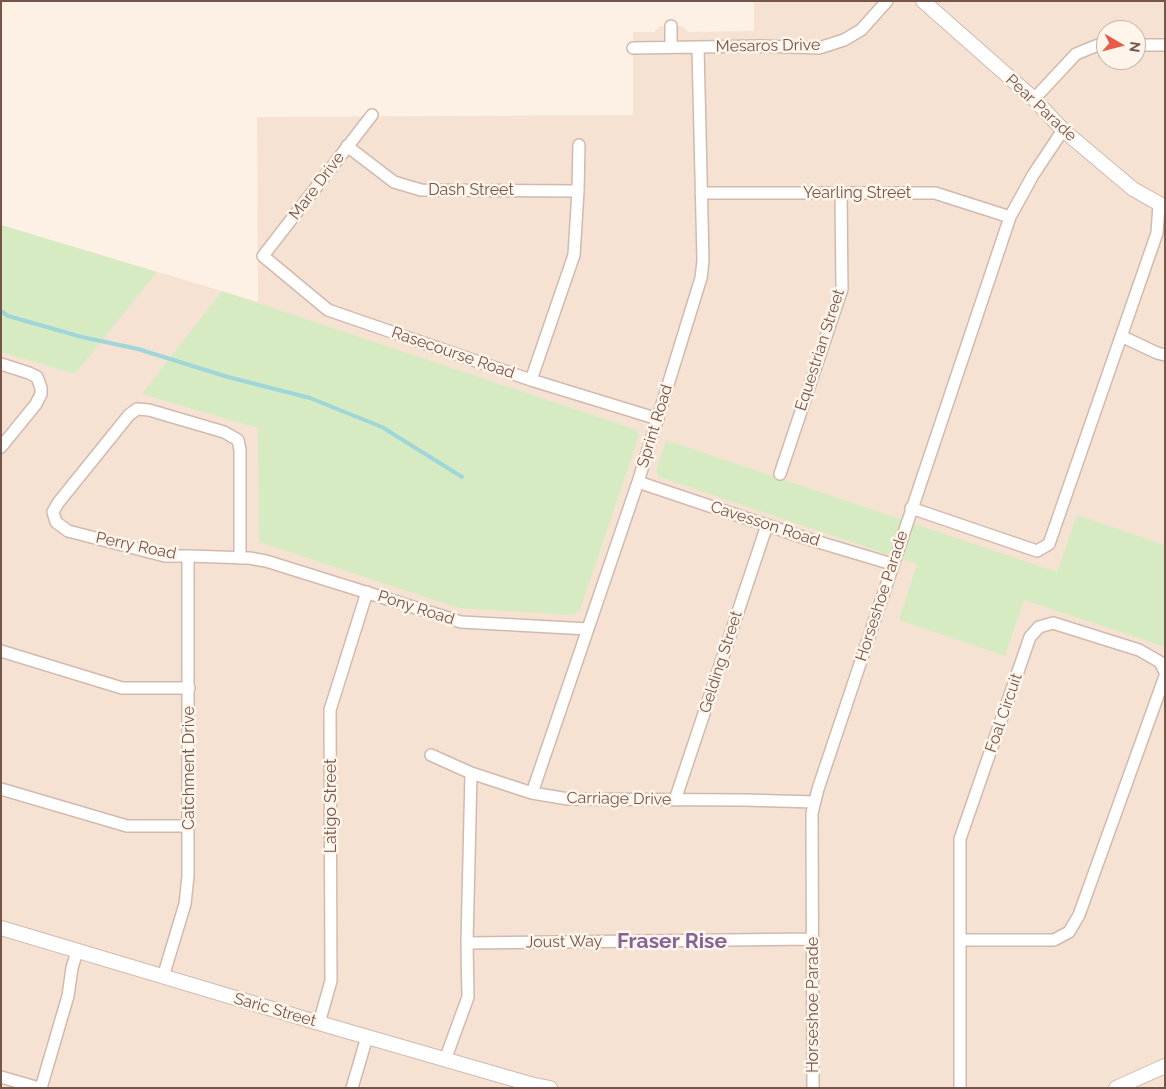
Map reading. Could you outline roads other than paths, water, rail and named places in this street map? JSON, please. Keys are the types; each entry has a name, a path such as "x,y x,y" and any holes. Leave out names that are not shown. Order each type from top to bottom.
{"street":[{"name":"Mesaros Drive","path":"633,48 819,48 844,40 861,30 887,1"},
{"name":"Pear Parade","path":"932,4 1034,99 1063,130 1133,189 1162,206"},
{"path":"671,26 671,47"},
{"path":"1146,45 1165,45"},
{"path":"1034,99 1076,54 1096,46"},
{"name":"Sprint Road","path":"532,793 638,482 701,278 703,262 698,47"},
{"name":"Mare Drive","path":"263,256 372,115"},
{"name":"Horseshoe Parade","path":"813,1088 812,813 814,802 892,564 1010,216 1033,175 1063,130"},
{"path":"531,380 574,255 579,144"},
{"name":"Dash Street","path":"347,146 394,182 421,190 578,191"},
{"name":"Yearling Street","path":"701,193 935,193 1010,216"},
{"name":"Equestrian Street","path":"780,474 842,288 841,193"},
{"path":"911,508 1037,551 1049,544 1157,232 1162,206"},
{"name":"Rasecourse Road","path":"263,256 328,310 531,380 658,420"},
{"path":"1121,336 1165,355"},
{"path":"1,364 37,377 41,388 41,394 36,404 1,447"},
{"name":"Perry Road","path":"137,409 149,410 224,432 238,440 245,558 188,556 165,556 68,531 56,522 53,512 58,503 129,415 137,409"},
{"name":"Cavesson Road","path":"638,482 766,525 892,564"},
{"name":"Gelding Street","path":"675,800 766,525"},
{"name":"Catchment Drive","path":"163,977 185,904 188,876 188,556"},
{"name":"Pony Road","path":"245,558 266,561 461,622 588,629"},
{"name":"Latigo Street","path":"319,1023 331,981 330,710 367,592"},
{"name":"Foal Circuit","path":"960,940 1054,940 1069,932 1079,915 1165,674 1160,662 1139,650 1053,623 1039,627 1030,637 960,839 960,940 960,1088"},
{"path":"1,651 122,688 189,688"},
{"name":"Carriage Drive","path":"431,755 471,773 532,793 568,799 814,802"},
{"path":"445,1060 468,997 467,943 471,773"},
{"path":"1,789 127,826 189,826"},
{"name":"Saric Street","path":"1,928 445,1060 550,1088"},
{"name":"Joust Way","path":"467,943 812,939"},
{"path":"1,1077 40,1088 68,996 79,970 81,952"},
{"path":"352,1088 367,1037"},
{"path":"1116,1088 1165,1066"}],"waterway":[{"path":"1,311 8,316 82,337 138,349 228,377 310,398 382,427 462,477"}],"district":[{"name":"Fraser Rise","path":"672,942"}]}
